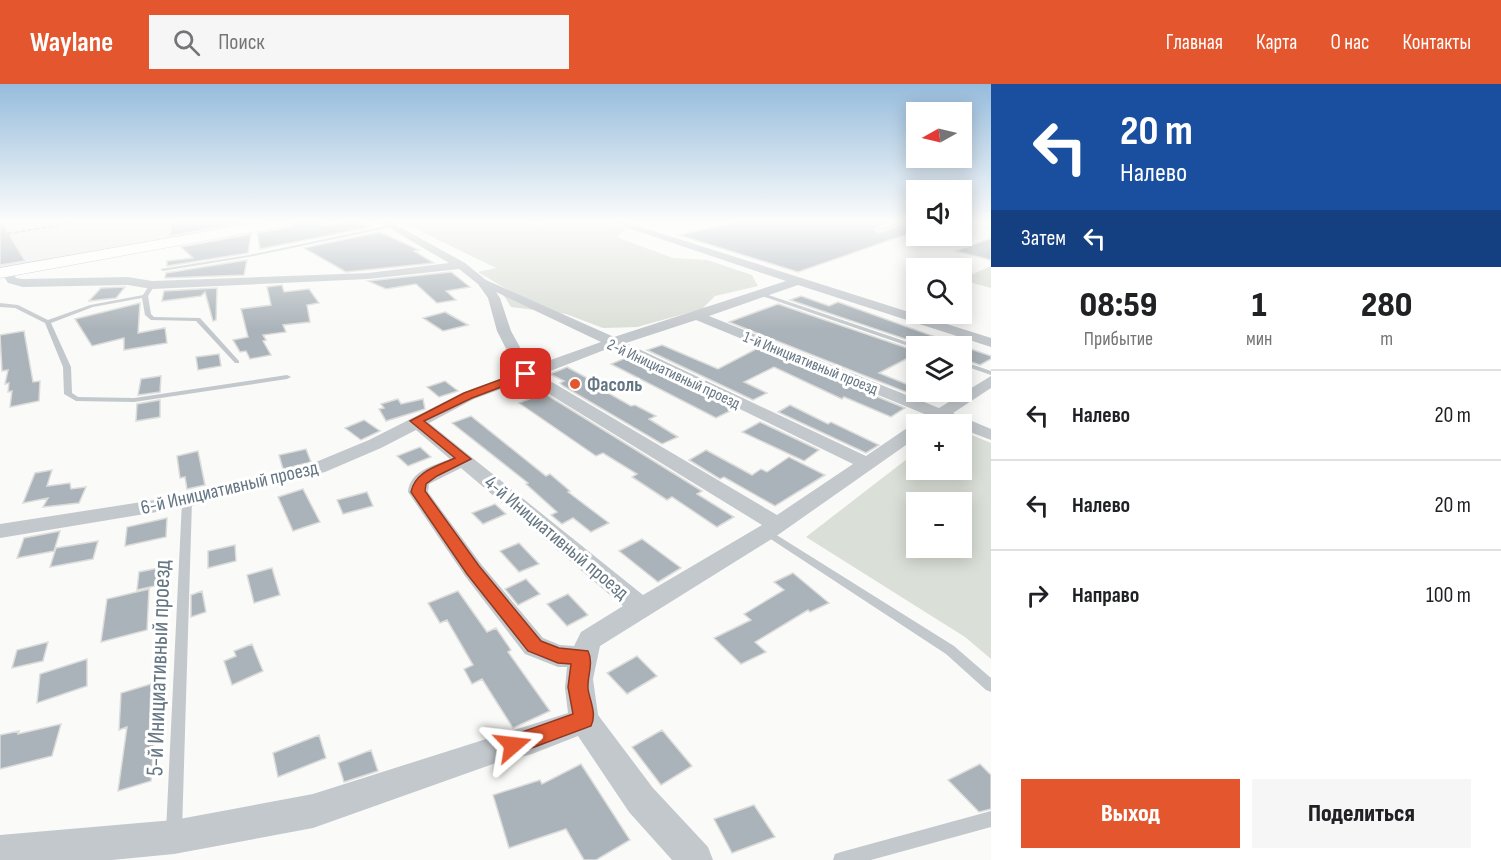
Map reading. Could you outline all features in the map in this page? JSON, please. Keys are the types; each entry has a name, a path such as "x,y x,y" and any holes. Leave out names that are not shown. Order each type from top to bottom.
{"street":[{"path":"3,272 86,257"},
{"path":"447,257 461,265 482,282 494,298 504,331 526,374 772,528"},
{"path":"723,257 991,343"},
{"path":"3,272 12,281 23,284 128,281 152,285 368,276 461,265"},
{"name":"6-й Инициативный проезд","path":"0,531 187,501 318,468 375,444 468,396 610,342 697,316 797,281"},
{"name":"2-й Инициативный проезд","path":"482,282 525,300 866,464"},
{"name":"1-й Инициативный проезд","path":"697,316 941,414"},
{"path":"941,414 991,381"},
{"name":"4-й Инициативный проезд","path":"416,421 465,459 642,608"},
{"name":"1-й Инициативный проезд","path":"972,427 991,435"},
{"path":"695,860 641,800 584,720 578,687 581,657 590,639 772,528 906,437"},
{"path":"465,459 432,473 419,482 418,492 473,570 534,646 558,656 581,657"},
{"path":"0,853 174,837 313,811 493,750 532,740 584,720"}],"lane":[{"path":"163,269 241,257"},
{"path":"152,285 145,296 148,315 153,319 198,319 237,362"},
{"path":"758,293 906,344"},
{"path":"48,322 92,306 145,296"},
{"path":"0,305 16,306 48,322 67,367 68,394 76,399 134,400 286,377"},
{"path":"972,366 991,373"},
{"name":"5-й Инициативный проезд","path":"174,837 187,501"},
{"path":"772,528 950,650 991,686"},
{"path":"841,860 991,819"}],"shaded area":[{"path":"0,257 66,257 0,269"},
{"path":"474,257 671,257 707,260 752,275 758,286 715,296 702,309 637,327 603,328 566,314 511,307 504,296 513,293 478,272 496,268"},
{"path":"991,266 991,288 972,283 972,275"},
{"path":"972,435 991,443 991,659 965,637 806,537 906,460 906,480 972,480"}],"building":[{"path":"0,257 23,257 25,261 0,265"},
{"path":"222,257 167,266 167,261"},
{"path":"320,257 424,257 434,263 346,272"},
{"path":"750,257 841,257 798,272"},
{"path":"247,260 244,275 165,278 166,273"},
{"path":"451,272 470,287 446,291 456,300 437,303 416,284 386,289 368,281"},
{"path":"282,285 284,292 309,289 319,303 307,305 310,322 283,325 286,332 263,335 266,340 263,341 271,355 250,359 246,351 240,352 233,340 248,337 241,309 271,305 267,287"},
{"path":"125,287 116,298 89,301 101,288"},
{"path":"217,288 216,320 213,321 205,292 201,296 162,301 164,291"},
{"path":"801,296 829,306 838,302 933,336 906,336 906,339 790,300"},
{"path":"140,303 138,333 165,328 167,343 124,350 124,338 92,346 75,319"},
{"path":"778,304 906,348 906,359 879,373 906,384 906,392 729,322"},
{"path":"445,312 468,325 443,331 423,318"},
{"path":"24,331 33,382 40,381 39,401 10,407 12,391 8,392 9,383 5,384 8,370 2,371 0,335"},
{"path":"662,345 718,369 758,348 905,408 891,417 844,397 842,399 774,367 744,382 767,393 753,400 647,350"},
{"path":"972,349 991,356 991,359 980,365 972,362"},
{"path":"219,354 221,366 198,370 196,357"},
{"path":"628,357 734,409 716,418 611,364"},
{"path":"567,367 631,406 635,405 656,416 649,419 678,437 662,444 563,386 560,383 564,381 550,374"},
{"path":"161,376 160,392 138,395 141,379"},
{"path":"445,381 458,391 439,397 427,387"},
{"path":"544,393 702,491 697,494 734,517 717,527 672,497 667,500 632,477 637,474 603,453 596,456 519,403"},
{"path":"398,399 401,404 423,399 425,409 386,421 379,409 384,408 381,404"},
{"path":"160,400 160,417 136,421 137,404"},
{"path":"790,405 879,445 866,453 778,412"},
{"path":"471,416 546,476 550,474 570,491 568,492 609,523 591,532 573,518 562,524 551,515 557,512 526,484 528,483 452,423"},
{"path":"364,420 380,431 361,440 345,428"},
{"path":"760,422 819,450 804,461 742,432"},
{"path":"420,447 431,457 408,466 397,456"},
{"path":"306,449 311,462 283,469 279,455"},
{"path":"706,450 752,475 761,469 767,472 789,457 825,475 775,506 724,477 720,479 689,460"},
{"path":"198,451 205,485 187,489 185,477 180,478 177,456"},
{"path":"52,470 47,486 70,483 71,489 86,487 79,503 43,507 48,498 23,503 35,473"},
{"path":"303,489 320,522 293,531 278,497"},
{"path":"367,492 373,506 343,514 337,500"},
{"path":"495,504 506,514 483,524 472,513"},
{"path":"167,518 166,537 125,546 127,527"},
{"path":"60,531 54,551 17,558 24,538"},
{"path":"642,539 681,568 658,582 619,551"},
{"path":"98,541 93,559 50,567 56,548"},
{"path":"519,543 539,564 519,572 500,551"},
{"path":"235,545 236,561 208,568 208,551"},
{"path":"169,566 168,583 137,590 139,572"},
{"path":"272,568 280,595 254,603 247,575"},
{"path":"793,573 829,603 810,612 808,610 755,642 766,652 741,664 714,638 751,620 744,614 784,590 774,582"},
{"path":"526,579 540,594 518,605 505,589"},
{"path":"149,589 147,630 101,642 107,599"},
{"path":"202,591 206,612 191,617 191,595"},
{"path":"458,591 487,632 496,628 511,650 508,652 550,711 513,728 482,679 472,684 464,669 473,665 447,620 440,623 428,603"},
{"path":"568,594 588,615 567,626 547,604"},
{"path":"48,642 43,661 12,668 17,650"},
{"path":"252,644 263,671 232,685 224,661 236,656 234,651"},
{"path":"637,656 657,676 627,694 607,673"},
{"path":"87,659 87,686 37,703 40,674"},
{"path":"151,684 149,744 154,743 151,781 118,791 127,727 119,730 121,693"},
{"path":"61,724 52,756 0,769 0,735 19,731 18,734"},
{"path":"662,730 692,766 661,785 632,747"},
{"path":"319,735 326,758 278,777 273,753"},
{"path":"371,750 378,771 344,782 338,763"},
{"path":"581,764 630,840 596,860 584,860 566,829 509,848 493,795 540,780 542,784"},
{"path":"980,764 991,775 991,809 979,812 948,780"},
{"path":"754,805 775,837 732,853 714,819"}],"place":[{"name":"Фасоль","path":"575,384"}],"route":[{"path":"513,745 584,720 578,687 581,657 558,656 534,646 473,570 418,492 419,482 432,473 465,459 416,421 468,396 526,374"}]}
